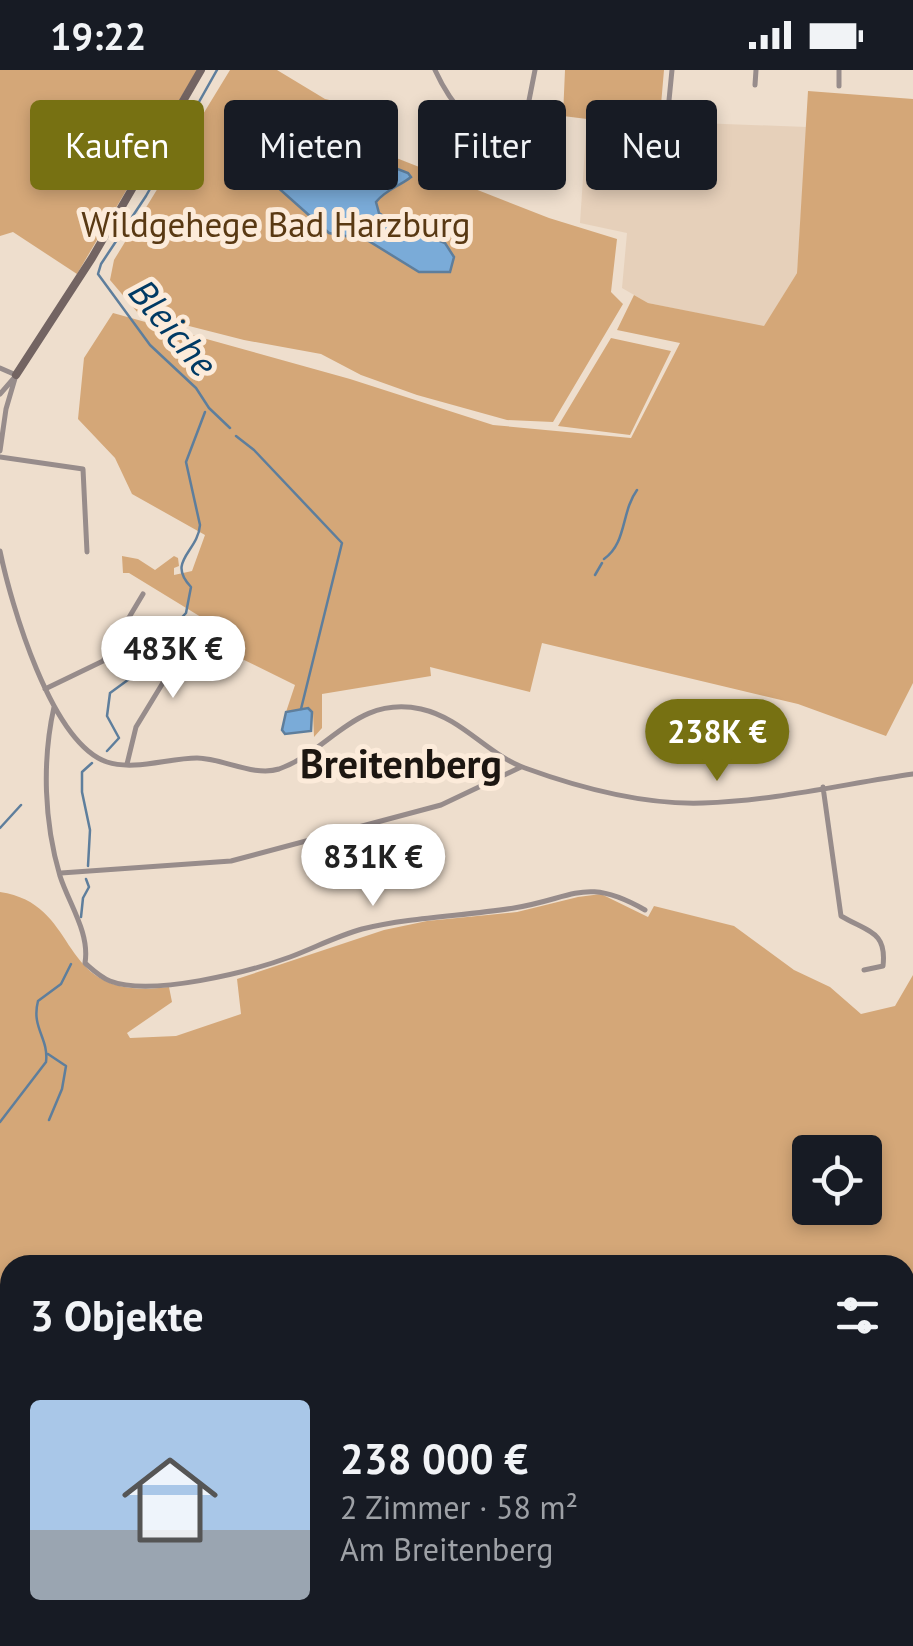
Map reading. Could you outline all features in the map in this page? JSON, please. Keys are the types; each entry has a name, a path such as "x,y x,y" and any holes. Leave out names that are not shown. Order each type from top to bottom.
{"street":[{"path":"0,394 100,245 202,70"},
{"path":"435,70 463,114 492,138 513,148 522,140 535,70"},
{"path":"669,100 672,70"},
{"path":"755,85 756,70"},
{"path":"839,70 839,86"},
{"path":"0,368 16,375"},
{"path":"16,375 6,409 0,454 83,470 87,552"},
{"path":"0,552 16,618 44,689 54,707 96,756 106,762 208,758 276,770 303,756 354,718 370,712 419,708 473,734 521,767 606,791 676,802 732,800 913,774"},
{"path":"44,689 103,661 144,594"},
{"path":"127,764 136,727 178,658 184,655 233,664"},
{"path":"54,707 45,764 59,873 88,947 85,963 110,981 143,986 216,977 249,970 357,930 418,917 516,907 586,890 606,891 645,910"},
{"path":"59,873 231,861 441,804 521,767"},
{"path":"823,787 841,916 880,939 885,947 883,966 864,970"}],"shaded area":[{"path":"717,124 807,127 797,273 764,327 648,303 622,288 627,233 580,223 586,133 586,190 717,190"}],"green space":[{"path":"0,70 197,70 179,100 30,100 30,190 126,190 77,274 13,232 0,236"},
{"name":"Wildgehege Bad Harzburg","path":"230,70 277,70 329,100 224,100 224,190 398,190 398,159 418,166 418,190 478,190 617,239 611,292 623,304 553,422 507,420 417,395 361,375 321,354 244,340 138,313 110,280 114,260 157,190 204,190 204,113"},
{"path":"565,70 664,70 661,100 586,100 586,119 566,116"},
{"path":"808,91 913,99 913,683 886,736 798,704 542,643 530,692 430,667 431,676 322,694 322,728 314,737 313,713 309,709 286,712 295,685 238,657 232,636 129,573 123,573 122,556 138,559 155,570 174,556 179,566 174,568 174,575 192,571 205,535 132,494 115,458 78,419 84,358 113,313 350,379 493,425 631,438 680,343 617,330 634,295 648,303 764,326 797,273"},
{"path":"611,338 671,351 630,435 558,426"},
{"path":"0,892 27,900 46,915 86,967 105,981 131,988 169,987 172,1002 127,1033 130,1038 176,1036 241,1014 237,979 384,930 427,921 517,912 601,894 648,917 654,906 734,926 794,970 830,987 861,1014 895,1006 913,975 913,1255 0,1255"}],"water":[{"path":"398,169 411,177 398,185"},
{"path":"281,190 390,190 376,202 379,213 445,243 454,257 450,272 419,272 367,240 329,233"},
{"path":"308,708 312,712 311,731 285,734 282,730 286,712"}],"waterway":[{"name":"Bleiche","path":"217,70 98,274 150,345 196,388 209,408 230,428"},
{"name":"Bleiche","path":"107,751 119,738 107,716 110,693 147,666 154,647 186,613 191,587 184,578 182,563 200,525 186,462 205,412"},
{"path":"236,436 342,543 301,709"},
{"path":"604,559 617,545 637,490"},
{"path":"595,575 602,563"},
{"name":"Bleiche","path":"88,866 90,830 82,772 92,763"},
{"path":"0,828 21,805"},
{"name":"Bleiche","path":"81,917 89,887 86,879"},
{"name":"Bleiche","path":"0,1122 46,1062 37,1019 38,1001 61,984 71,964"},
{"path":"48,1054 66,1066 62,1089 49,1120"}],"district":[{"name":"Breitenberg","path":"401,763"}]}
